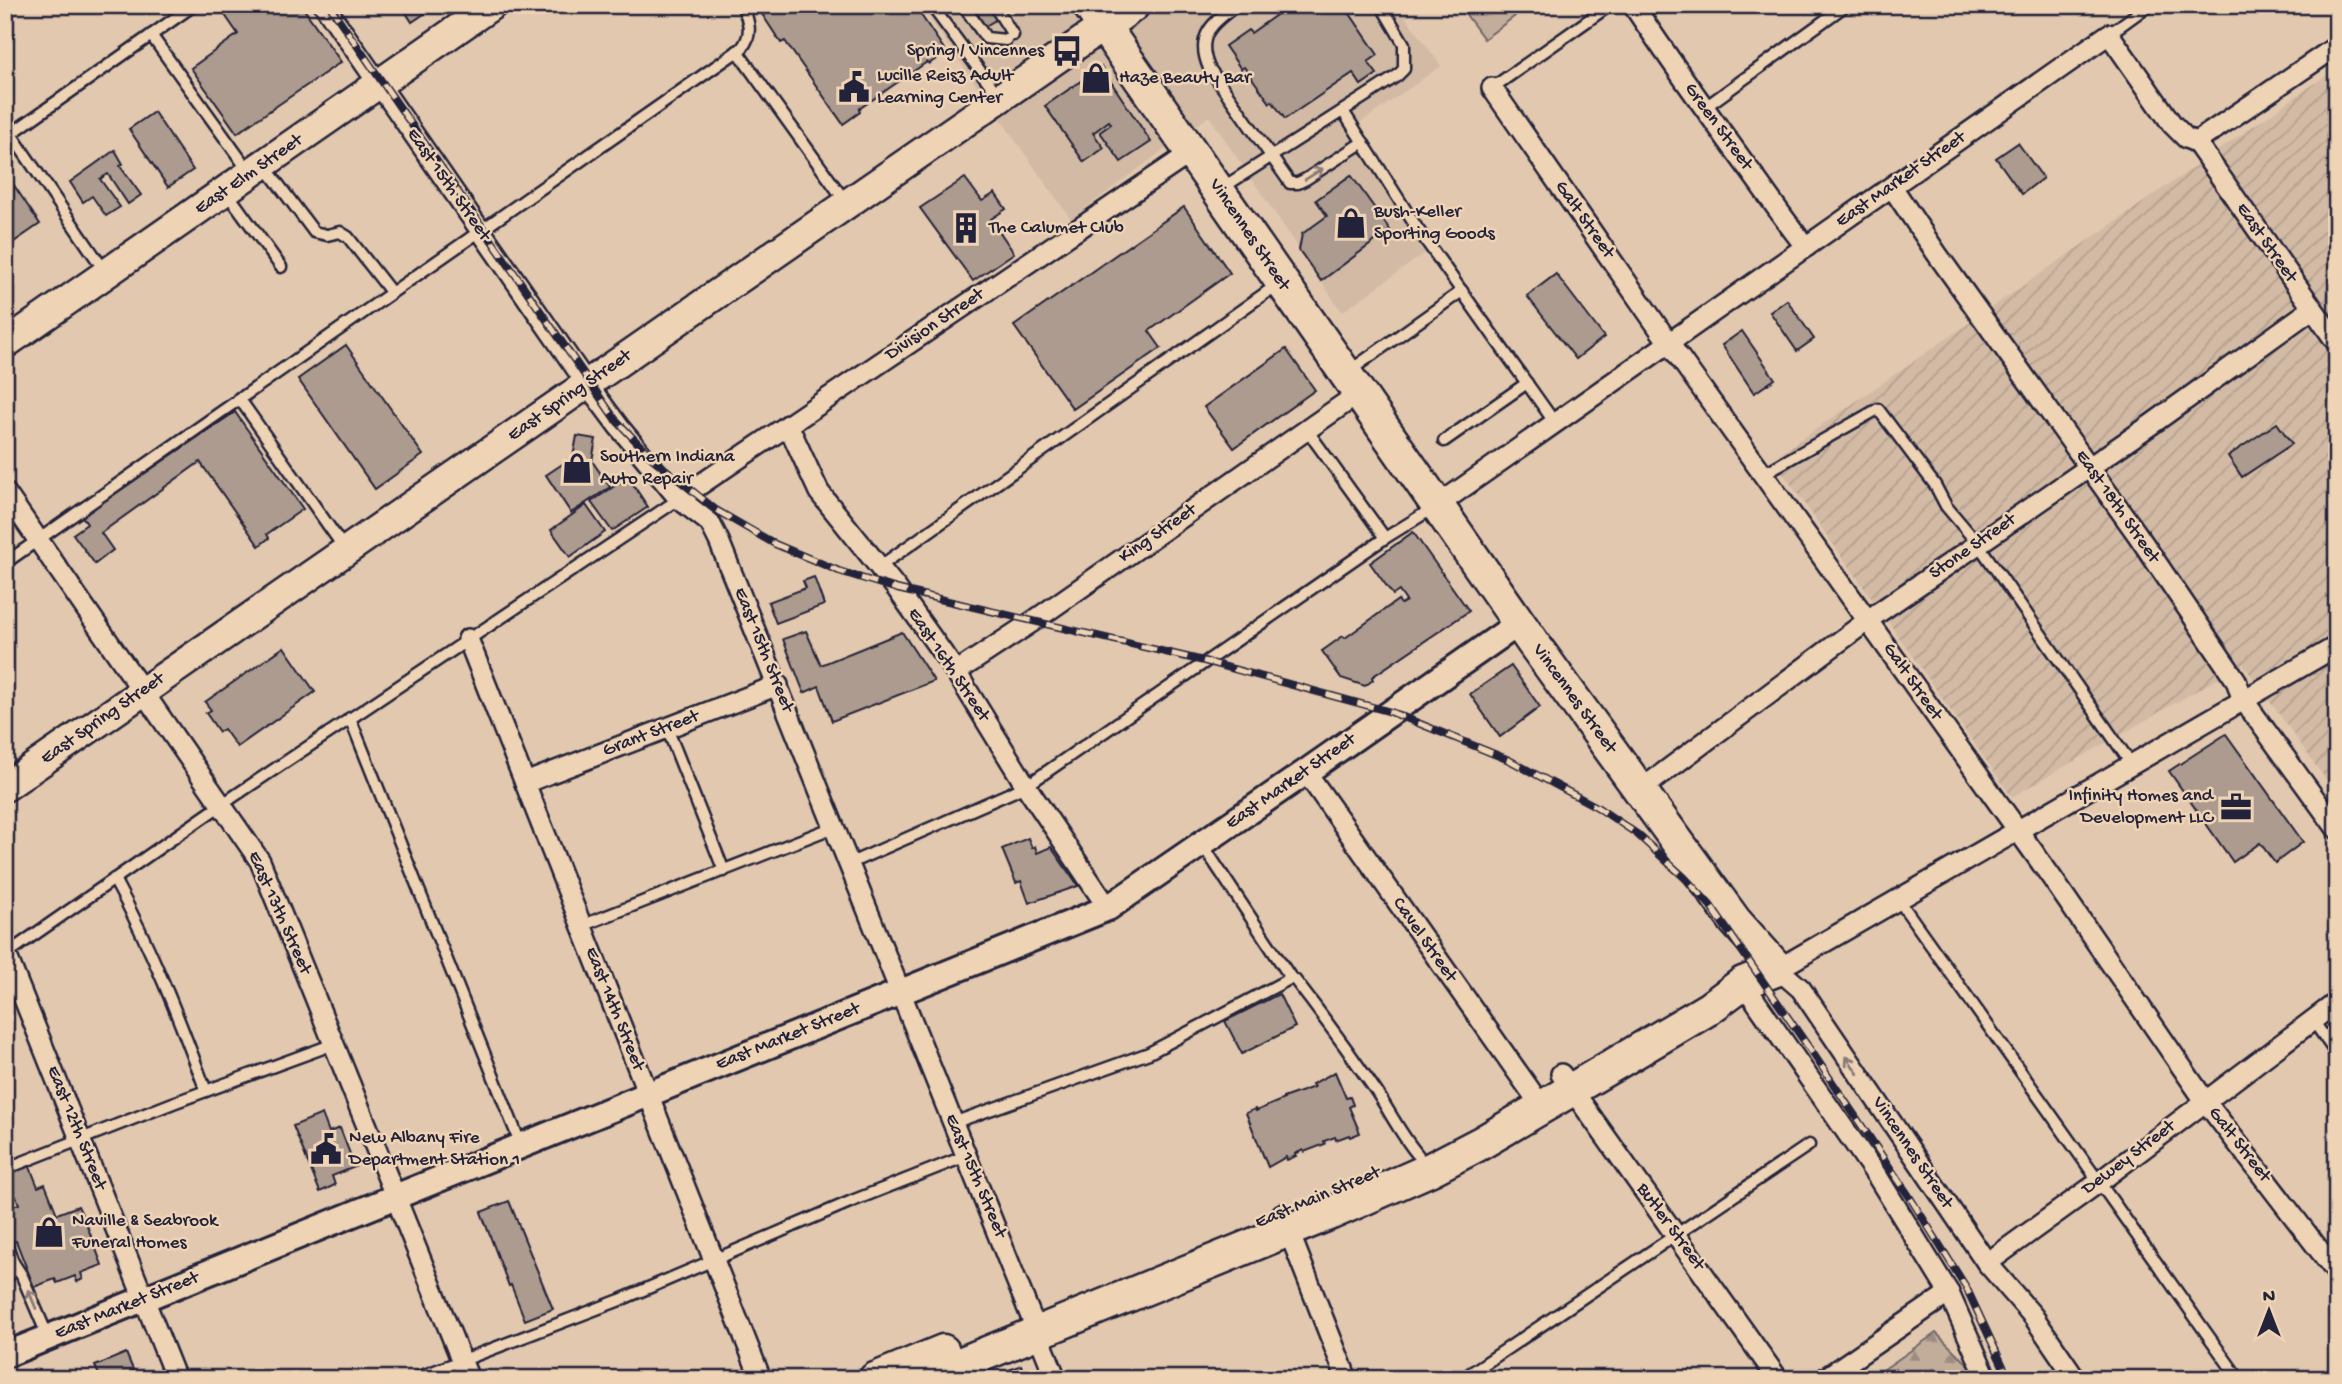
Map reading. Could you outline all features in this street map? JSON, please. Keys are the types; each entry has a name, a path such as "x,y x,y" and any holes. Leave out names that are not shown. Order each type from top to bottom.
{"main road":[{"name":"East Elm Street","path":"5,344 492,5"},
{"name":"East Spring Street","path":"5,787 1000,98 1097,16 1133,5"},
{"name":"Vincennes Street","path":"1097,16 1351,384 1639,791 1735,921 1778,969"},
{"name":"East Main Street","path":"874,1379 1035,1324 1285,1222 1431,1169 1481,1143 1536,1100 1566,1082 1708,1009 1743,984 1778,969"},
{"name":"East Main Street","path":"1285,1222 1472,1127 1536,1100"},
{"name":"East Main Street","path":"923,1379 1035,1324"}],"street":[{"name":"East 15th Street","path":"324,5 619,427 679,499 710,523 778,685 1056,1379"},
{"name":"Green Street","path":"1633,5 1781,216 1806,247"},
{"path":"2109,34 2172,124 2186,138 2196,142 2337,46"},
{"name":"East Market Street","path":"1438,505 2109,34"},
{"name":"Galt Street","path":"1492,88 1669,343 2017,830 2204,1101 2337,1273"},
{"name":"East Street","path":"2196,142 2337,342"},
{"name":"Division Street","path":"679,499 1192,152"},
{"name":"East 18th Street","path":"1892,187 2236,680 2242,698 2337,829"},
{"name":"Stone Street","path":"1639,791 1868,620 2312,309"},
{"name":"King Street","path":"956,672 1307,430 1351,384"},
{"name":"East 16th Street","path":"788,425 819,492 879,567 956,672 1026,786 1108,908"},
{"name":"East 13th Street","path":"5,492 260,861 465,1370"},
{"name":"East Market Street","path":"5,1355 1108,908 1519,623"},
{"name":"East 14th Street","path":"468,639 761,1379"},
{"path":"1778,969 2132,765 2242,698 2337,646"},
{"name":"Grant Street","path":"524,783 778,685"},
{"name":"Cavel Street","path":"1306,772 1536,1100"},
{"name":"East 12th Street","path":"6,955 176,1379"},
{"name":"Vincennes Street","path":"1778,969 1801,989 1987,1263 2033,1315 2076,1379"},
{"path":"1743,984 1879,1179 1949,1293 1987,1379"},
{"name":"Dewey Street","path":"1987,1263 2337,1002"},
{"name":"Butler Street","path":"1566,1082 1778,1379"},
{"path":"1285,1222 1348,1379"},
{"path":"1824,1379 1949,1293"}],"lane":[{"path":"107,274 8,136 194,5"},
{"path":"5,563 742,48 749,36 748,19 742,5"},
{"path":"931,5 1000,98"},
{"path":"963,5 986,38 1010,38 994,5"},
{"path":"1237,5 1218,18 1205,35 1202,47 1204,56 1209,68 1290,183 1298,183 1363,142"},
{"path":"1219,191 1404,69 1404,44 1399,31 1381,5"},
{"path":"1492,88 1610,5"},
{"path":"1704,108 1846,5"},
{"path":"2109,34 2148,5"},
{"path":"151,35 257,169 314,232 327,235 340,232 348,237 391,292"},
{"path":"737,51 847,204"},
{"path":"1343,111 1417,228 1555,423"},
{"path":"226,191 282,267"},
{"path":"879,567 1281,281"},
{"path":"1351,384 1462,291"},
{"path":"1444,441 1527,383"},
{"path":"239,398 346,551"},
{"path":"1763,474 1878,409 1935,485 1946,506 1978,544 2132,765"},
{"path":"1307,430 1385,538"},
{"path":"6,955 221,804 679,499"},
{"path":"848,864 1026,786 1385,538 1438,505"},
{"path":"350,718 521,1145"},
{"path":"667,728 724,872"},
{"path":"581,926 834,827"},
{"path":"1202,843 1291,978 1315,1006 1418,1155"},
{"path":"114,878 143,932 206,1091"},
{"path":"1898,899 2239,1379"},
{"path":"953,1123 1149,1053 1291,978"},
{"path":"2312,1019 2337,1055"},
{"path":"5,1169 334,1044"},
{"path":"1462,1379 1809,1145"},
{"path":"414,1379 465,1370 852,1200 966,1156"},
{"path":"5,1240 48,1338"},
{"path":"5,1279 13,1271 13,1262"}],"shaded area":[{"path":"920,5 1397,5 1441,66 1347,132 1428,251 1342,312 1209,116 1071,219"},
{"path":"2337,68 2337,795 2243,664 2012,797 1773,459"}],"green space":[{"path":"1459,5 1506,5 1515,16 1484,39"},
{"path":"1936,1333 1976,1372 1978,1379 1870,1379"}],"building":[{"path":"218,5 301,5 341,62 237,133 191,68 238,34"},
{"path":"401,5 427,5 430,10 412,22"},
{"name":"Lucille Reisz Adult Learning Center","path":"756,5 914,5 946,52 859,109 860,112 843,124 785,41 781,43"},
{"path":"972,5 984,5 997,19 982,28"},
{"path":"1298,5 1344,5 1378,55 1368,62 1377,74 1361,85 1353,73 1285,119 1244,67 1241,69 1225,46 1248,30 1251,33 1286,8 1289,12"},
{"path":"1101,67 1151,142 1121,162 1100,132 1111,124 1109,121 1093,133 1104,148 1084,162 1045,106"},
{"path":"154,112 193,170 168,187 129,129"},
{"path":"2018,143 2043,178 2022,194 1996,158"},
{"path":"115,150 123,164 120,166 141,195 128,204 108,174 100,179 120,207 106,216 92,196 83,202 70,182"},
{"path":"5,172 40,224 5,248"},
{"name":"Bush-Keller Sporting Goods","path":"1351,175 1390,230 1321,281 1299,250 1302,234 1327,216 1316,200"},
{"name":"The Calumet Club","path":"965,178 982,201 995,193 1006,209 991,219 1014,253 973,281 920,208"},
{"path":"1184,207 1230,273 1149,331 1161,348 1073,409 1014,326"},
{"path":"1556,274 1604,337 1576,359 1527,296"},
{"path":"1787,300 1814,339 1797,351 1770,312"},
{"path":"1742,331 1775,379 1754,393 1722,345"},
{"path":"346,345 423,455 375,489 298,379"},
{"path":"1286,349 1315,390 1234,448 1204,407"},
{"path":"235,412 303,509 267,534 269,538 259,546 200,462 101,533 113,550 95,564 73,534 87,524 82,516"},
{"path":"2277,423 2292,444 2242,477 2228,456"},
{"name":"Southern Indiana Auto Repair","path":"577,436 596,439 592,461 610,487 571,513 546,475 573,457"},
{"path":"628,477 648,507 612,531 591,502"},
{"path":"586,505 605,532 570,557 551,530"},
{"path":"1413,532 1469,611 1372,677 1373,680 1365,686 1341,678 1322,651 1398,600 1401,604 1406,601 1399,591 1393,595 1370,563"},
{"path":"814,577 824,605 776,623 768,602 806,588 803,581"},
{"path":"806,631 821,665 902,632 934,681 832,721 819,686 804,693 783,639"},
{"path":"284,647 315,692 237,747 224,729 219,732 206,713 211,710 205,702"},
{"path":"1511,666 1540,707 1500,737 1470,694"},
{"name":"Infinity Homes and Development LLC","path":"2226,734 2303,842 2275,863 2260,843 2233,862 2169,771"},
{"path":"1028,838 1037,853 1051,847 1078,886 1029,903 1021,881 1016,883 1002,849"},
{"path":"1279,994 1295,1027 1242,1054 1225,1021"},
{"path":"1335,1072 1346,1098 1350,1097 1353,1105 1349,1107 1360,1133 1324,1141 1325,1144 1304,1152 1303,1150 1295,1154 1296,1156 1287,1160 1286,1157 1268,1167 1246,1113 1314,1087 1312,1084"},
{"name":"New Albany Fire Department Station 1","path":"322,1114 329,1132 340,1128 355,1167 332,1176 335,1185 320,1192 293,1126"},
{"name":"Naville & Seabrook Funeral Homes","path":"28,1162 38,1187 45,1184 57,1214 78,1206 86,1223 102,1265 81,1273 83,1279 77,1282 75,1276 57,1283 55,1279 34,1287 16,1241 13,1242 5,1222 5,1209 19,1204 6,1171"},
{"path":"509,1201 553,1309 525,1320 481,1212"},
{"path":"126,1353 137,1379 101,1379 95,1366"},
{"path":"1021,1365 1027,1379 988,1379"}],"railway":[{"path":"329,5 615,419 653,459 716,510 775,544 839,571 897,589 1208,662 1391,712 1509,760 1597,807 1637,834 1710,905 1814,1055 1909,1196 1966,1287 2009,1379"}],"place":[{"name":"Spring / Vincennes","path":"1067,51"},
{"name":"Haze Beauty Bar","path":"1096,78"},
{"name":"Lucille Reisz Adult Learning Center","path":"854,87"},
{"name":"Bush-Keller Sporting Goods","path":"1351,223"},
{"name":"The Calumet Club","path":"966,228"},
{"name":"Southern Indiana Auto Repair","path":"577,468"},
{"name":"Infinity Homes and Development LLC","path":"2236,807"},
{"name":"New Albany Fire Department Station 1","path":"326,1149"},
{"name":"Naville & Seabrook Funeral Homes","path":"49,1232"}]}
